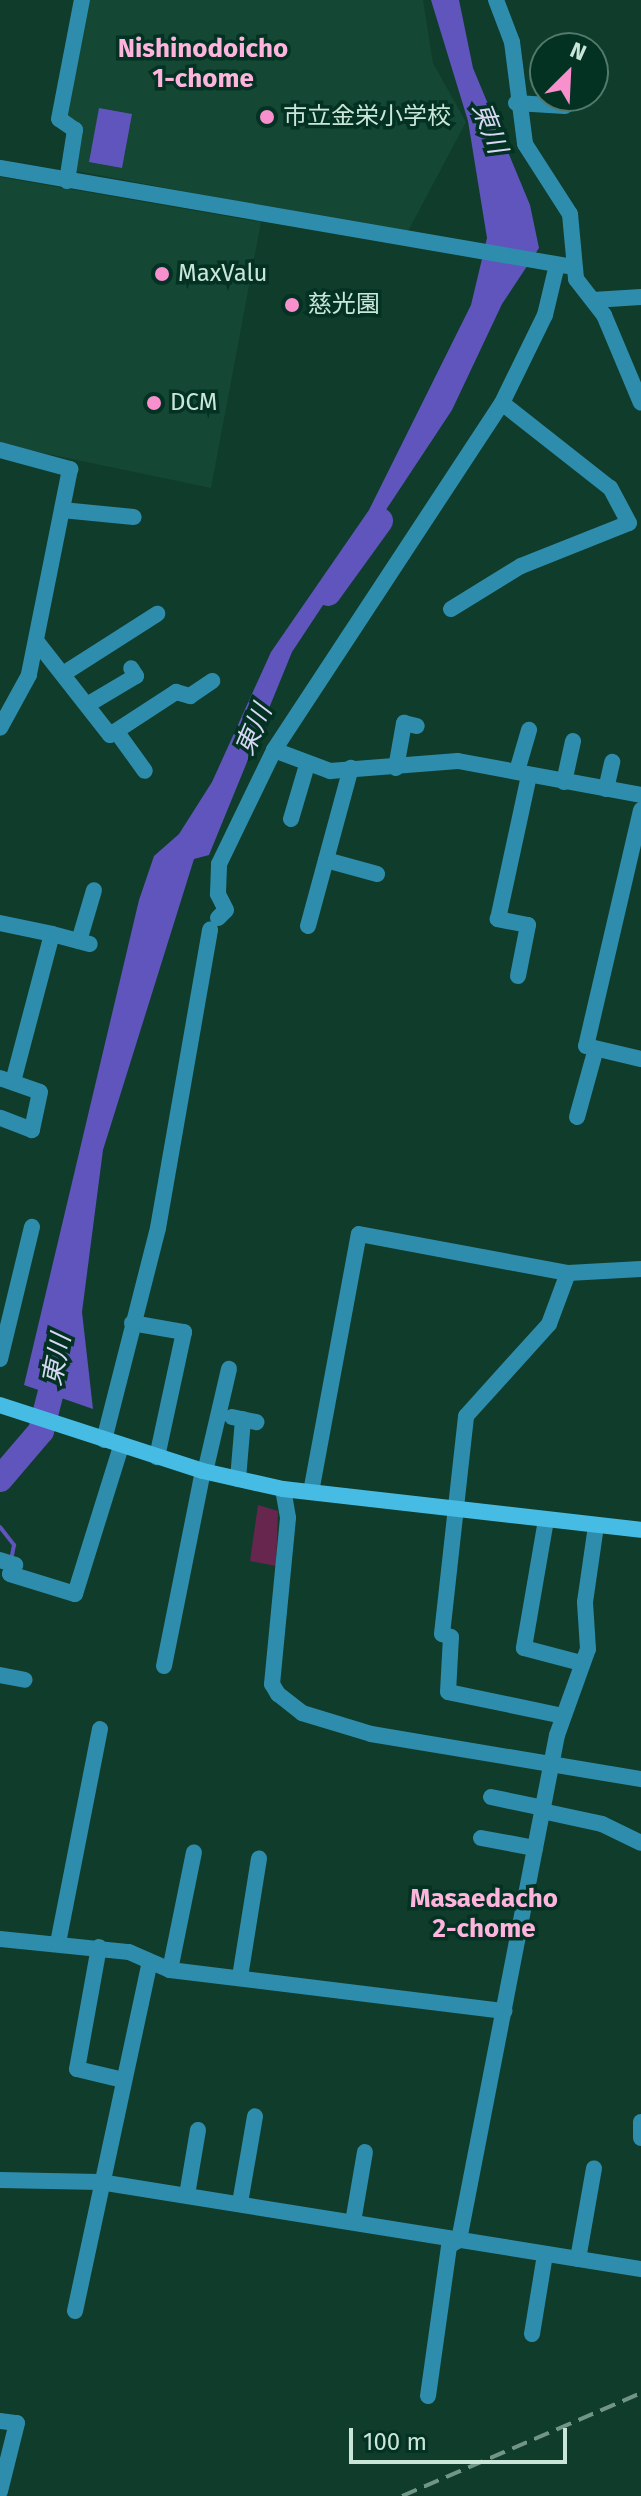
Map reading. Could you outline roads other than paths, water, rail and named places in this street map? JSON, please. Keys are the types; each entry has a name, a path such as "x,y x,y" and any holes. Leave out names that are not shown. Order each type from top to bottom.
{"street":[{"path":"67,181 75,130 59,119 82,0"},
{"path":"100,1439 158,1228 214,924 226,910 218,894 219,864 274,750 502,403 545,315 559,268 570,214 538,174 516,103 512,42 496,0"},
{"path":"516,103 529,104"},
{"path":"0,168 559,268 593,300 641,403"},
{"path":"593,300 641,297"},
{"path":"451,609 521,566 635,522 610,488 502,403"},
{"path":"0,450 70,469 37,642 0,728"},
{"path":"62,510 134,517"},
{"path":"63,674 157,614"},
{"path":"37,642 110,735 176,692 190,696 212,681"},
{"path":"87,705 136,676"},
{"path":"396,768 404,723 417,726"},
{"path":"518,976 528,925 498,919 529,730"},
{"path":"116,731 145,771"},
{"path":"564,782 573,741"},
{"path":"274,750 307,765 351,768 396,768 458,761 641,795"},
{"path":"606,789 612,762"},
{"path":"291,819 307,765"},
{"path":"308,926 351,768"},
{"path":"641,810 586,1046 595,1052 641,1059"},
{"path":"326,860 377,874"},
{"path":"0,923 85,942 94,890"},
{"path":"0,1118 32,1130 40,1092 6,1080 52,934"},
{"path":"577,1117 595,1052"},
{"path":"0,1359 32,1227"},
{"path":"311,1492 359,1234 418,1240 429,1250 568,1273 641,1269"},
{"path":"563,1716 448,1692 451,1637 442,1634 452,1509 466,1416 549,1324 568,1273"},
{"path":"132,1323 184,1332 157,1457"},
{"path":"164,1666 204,1472 229,1369"},
{"path":"0,1405 204,1472 283,1489 641,1530"},
{"path":"238,1479 244,1419"},
{"path":"8,1563 10,1574 75,1594 121,1446"},
{"path":"283,1489 288,1518 272,1684 278,1694 325,1723 551,1768 641,1779"},
{"path":"546,1520 524,1648 581,1663"},
{"path":"428,2396 449,2246 459,2240 551,1768 563,1716 591,1629 585,1602 596,1526"},
{"path":"0,1675 25,1680"},
{"path":"58,1943 100,1729"},
{"path":"491,1797 602,1824 641,1843"},
{"path":"481,1838 535,1848"},
{"path":"170,1970 194,1852"},
{"path":"240,1977 259,1859"},
{"path":"0,1939 99,1947 170,1970 505,2011"},
{"path":"99,1947 77,2069 123,2080"},
{"path":"75,2311 100,2182 149,1965"},
{"path":"240,2203 255,2116"},
{"path":"641,2122 641,2138"},
{"path":"187,2195 198,2130"},
{"path":"353,2222 365,2152"},
{"path":"578,2259 594,2168"},
{"path":"0,2180 100,2182 641,2269"},
{"path":"532,2334 545,2255"},
{"path":"0,2421 17,2423 0,2491"}],"water":[{"path":"431,0 459,0 473,68 530,205 539,248 502,304 452,410 292,652 209,855 194,859 103,1150 82,1312 93,1409 24,1385 139,900 154,856 179,834 212,782 271,652 369,510 471,305 487,238 468,121"},
{"path":"99,108 132,114 122,168 89,162"}],"waterway":[{"name":"東川","path":"328,593 380,521"},
{"name":"東川","path":"0,1479 41,1431 59,1360"},
{"path":"0,1527 14,1545 11,1560"}],"railway":[{"path":"402,2496 641,2393"}],"place":[{"name":"市立金栄小学校","path":"267,117"},
{"name":"MaxValu","path":"162,274"},
{"name":"慈光園","path":"292,305"},
{"name":"DCM","path":"154,403"}],"district":[{"name":"Nishinodoicho 1-chome","path":"203,64"},
{"name":"Masaedacho 2-chome","path":"484,1914"}]}
